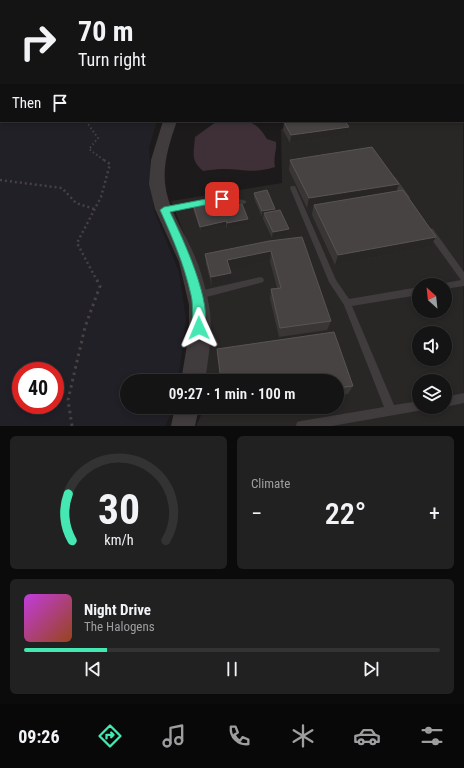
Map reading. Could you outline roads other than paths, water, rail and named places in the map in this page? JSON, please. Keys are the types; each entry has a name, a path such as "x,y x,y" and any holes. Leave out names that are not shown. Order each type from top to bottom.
{"street":[{"path":"170,122 161,146 158,161 157,183 160,200 164,210 184,250 199,306 199,340 194,374"},
{"path":"183,426 186,414"}],"lane":[{"path":"391,176 414,208"},
{"path":"293,188 333,282 347,303 391,412"},
{"path":"164,210 222,199 244,202"},
{"path":"427,227 464,278"},
{"path":"196,296 260,280"},
{"path":"452,285 464,283"},
{"path":"347,303 412,292"},
{"path":"452,401 464,398"},
{"path":"301,426 412,408"}]}
